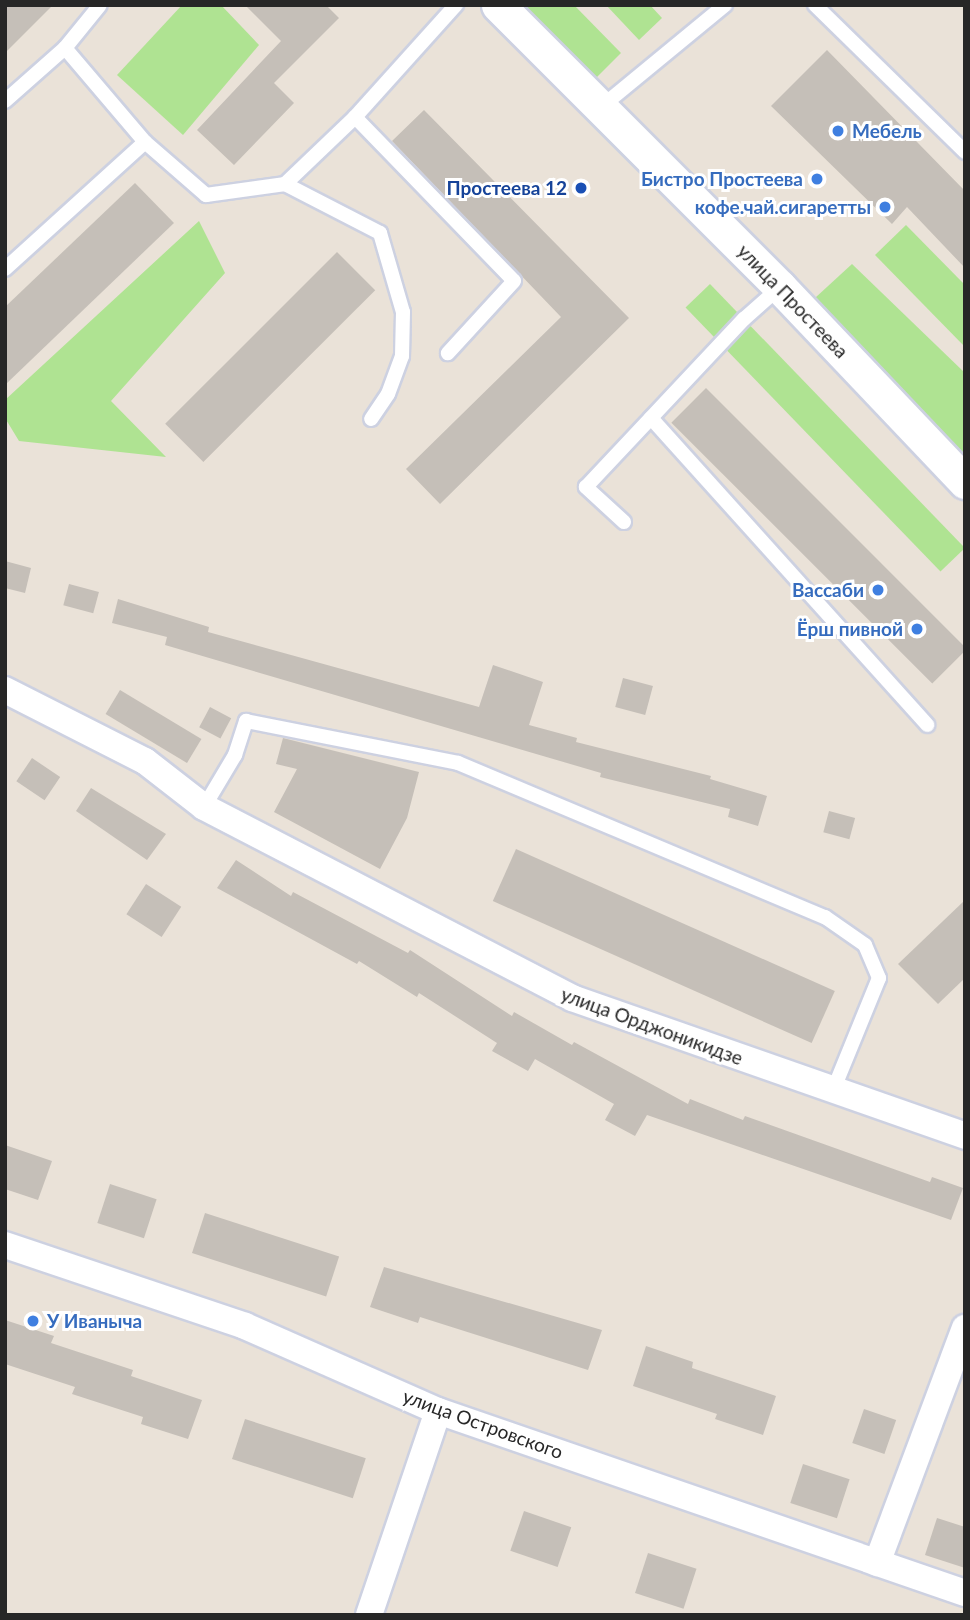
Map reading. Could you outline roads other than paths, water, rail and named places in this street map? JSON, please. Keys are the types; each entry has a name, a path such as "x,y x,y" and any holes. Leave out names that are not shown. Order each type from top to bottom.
{"street":[{"name":"улица Простеева","path":"498,5 780,287 965,482"},
{"name":"улица Орджоникидзе","path":"5,690 145,761 204,807 572,999 965,1136"},
{"name":"улица Островского","path":"5,1245 245,1326 438,1411 965,1592"},
{"path":"877,1563 965,1328"},
{"path":"369,1615 438,1411"}],"lane":[{"path":"5,101 65,48 100,5"},
{"path":"285,184 355,117 456,5"},
{"path":"600,108 725,5"},
{"path":"815,5 965,152"},
{"path":"65,48 145,142 206,195 285,184 380,233 403,312 402,355 388,394 371,419"},
{"path":"355,117 514,281 448,353"},
{"path":"5,269 145,142"},
{"path":"624,522 586,487 744,319 780,287"},
{"path":"651,418 927,725"},
{"path":"204,807 235,755 246,721 458,763 825,917 865,945 879,978 832,1091"}],"place":[{"name":"Мебель","path":"838,131"},
{"name":"Бистро Простеева","path":"817,179"},
{"name":"Простеева 12","path":"581,188"},
{"name":"кофе.чай.сигаретты","path":"885,207"},
{"name":"Вассаби","path":"878,590"},
{"name":"Ёрш пивной","path":"917,629"},
{"name":"У Иваныча","path":"33,1321"}]}
